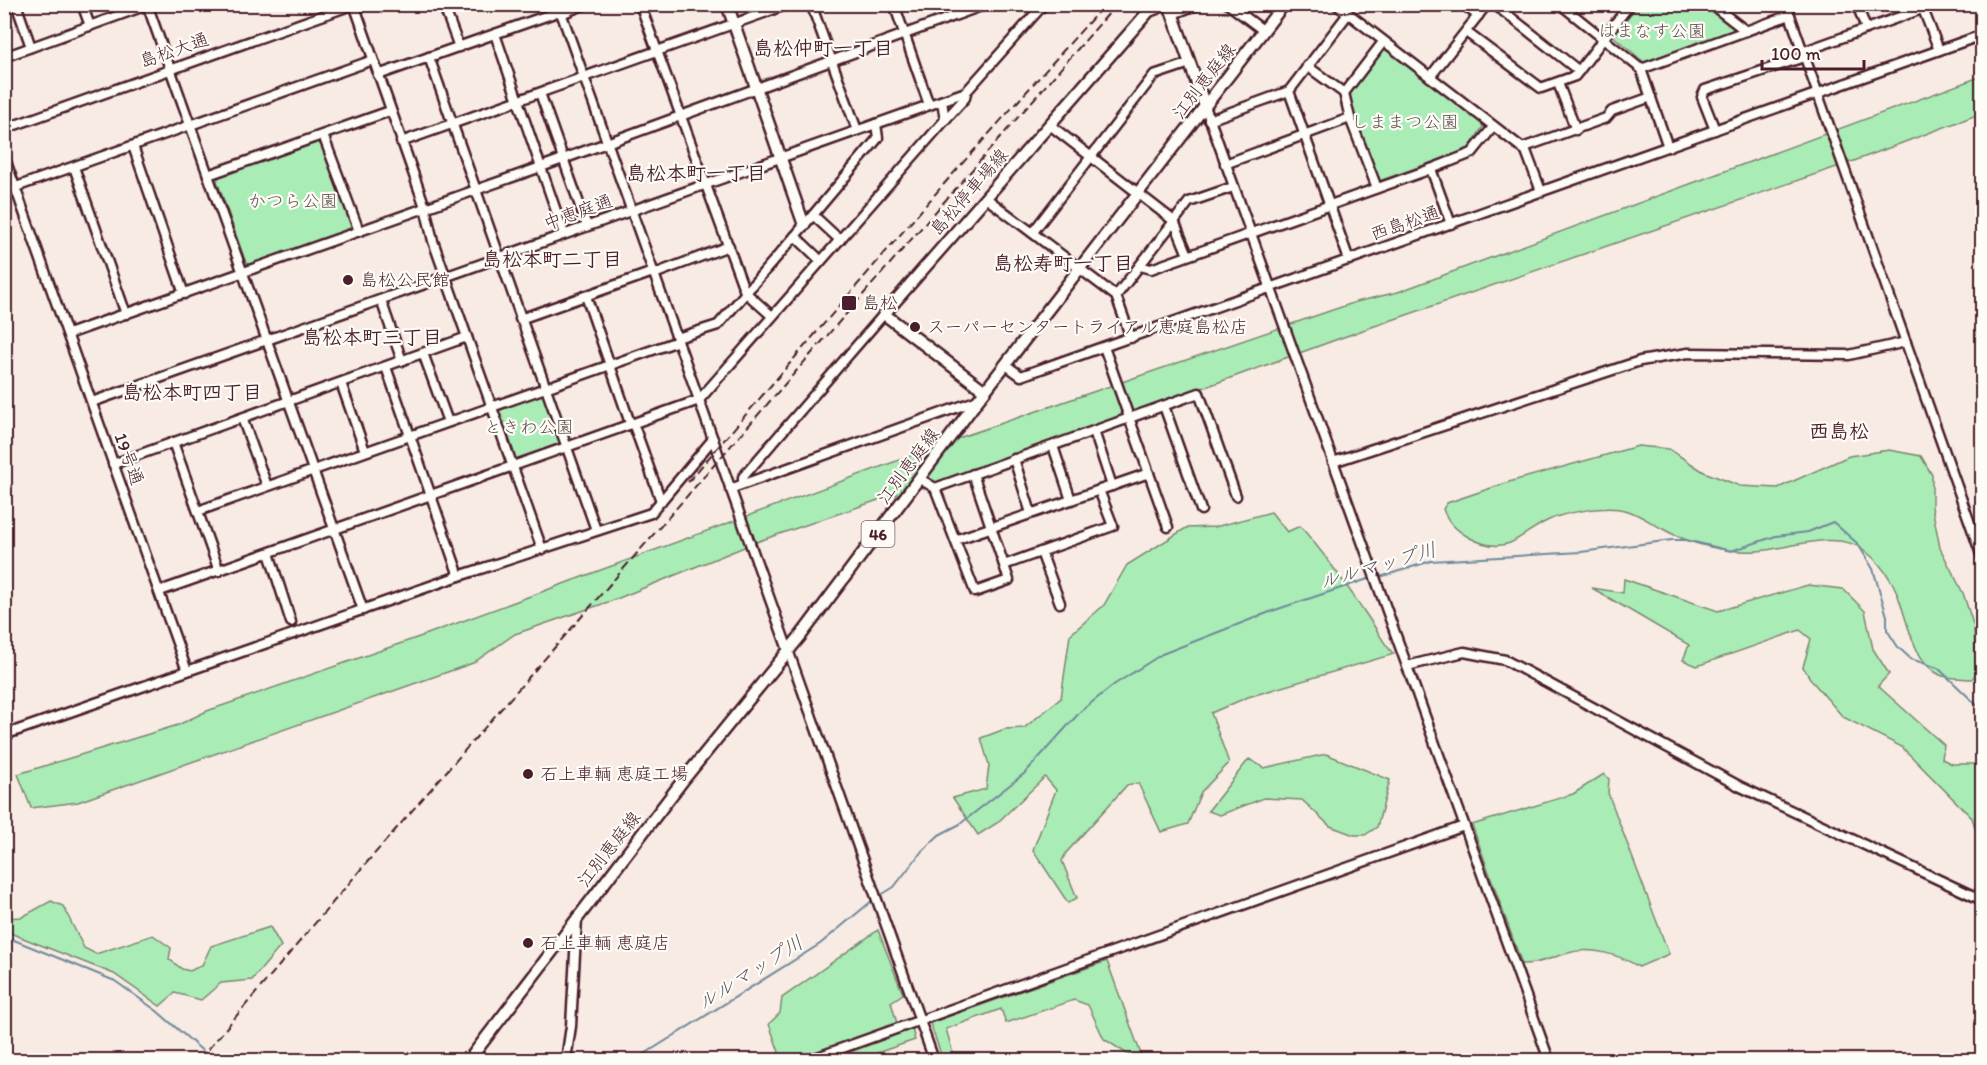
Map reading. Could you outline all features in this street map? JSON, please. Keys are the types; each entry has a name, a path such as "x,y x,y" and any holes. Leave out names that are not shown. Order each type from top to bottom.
{"main road":[{"path":"727,4 804,225"},
{"name":"江別恵庭線","path":"469,1060 684,779 789,650 978,400 1284,4"},
{"path":"1170,8 1205,106"},
{"name":"島松停車場線","path":"884,314 1149,11 1170,8"},
{"path":"884,314 985,391"}],"street":[{"path":"16,4 31,47"},
{"path":"82,4 90,26"},
{"path":"443,4 459,47"},
{"path":"378,75 560,10 586,4"},
{"path":"640,4 745,292 772,316"},
{"path":"401,142 789,4"},
{"path":"811,4 857,130"},
{"path":"894,4 929,105"},
{"path":"68,334 541,167 905,34 967,8 987,4"},
{"name":"中恵庭通","path":"92,402 966,92 1044,4"},
{"path":"1170,8 1199,4"},
{"path":"1228,4 1264,32"},
{"path":"1336,4 1348,10 1383,42 1526,151 1541,191"},
{"path":"1463,4 1478,16"},
{"path":"1430,77 1487,4"},
{"path":"1494,4 1579,71"},
{"path":"1466,32 1541,88 1575,76 1630,4"},
{"path":"1711,4 1746,31"},
{"path":"1786,4 1983,557"},
{"path":"1857,4 1866,29"},
{"path":"1715,130 1702,97 1705,90 1936,4"},
{"path":"4,57 148,5 363,610"},
{"path":"354,5 542,549"},
{"name":"島松大通","path":"4,129 354,5"},
{"path":"1565,6 1641,69 1668,147"},
{"path":"1923,9 1939,50"},
{"path":"560,10 934,1060"},
{"path":"1209,120 1289,91 1348,10"},
{"path":"1641,69 1790,15"},
{"path":"495,34 564,234"},
{"path":"1817,94 1983,35"},
{"path":"1344,93 1383,42"},
{"path":"429,57 520,319 597,530"},
{"path":"16,188 373,60"},
{"path":"1033,232 1154,75 1190,63"},
{"path":"1307,66 1344,93 1350,118 1377,188"},
{"path":"1558,83 1576,130"},
{"path":"1289,91 1349,260"},
{"path":"160,591 699,400 965,98 966,92"},
{"path":"540,93 587,226"},
{"name":"西島松通","path":"1006,365 1021,376 1817,94"},
{"path":"1522,148 1576,130 1606,118 1612,111 1651,97"},
{"path":"942,101 945,120"},
{"path":"1205,106 1549,1060"},
{"path":"208,175 390,111"},
{"path":"1225,164 1350,118"},
{"path":"198,511 718,325 878,138 876,124"},
{"path":"1050,125 1174,221 1188,255"},
{"path":"1140,266 1151,269 1472,153 1493,127"},
{"path":"323,135 359,231"},
{"path":"133,146 184,294"},
{"name":"19号通","path":"4,156 187,671"},
{"path":"74,167 126,314"},
{"path":"1431,169 1451,224"},
{"path":"1116,296 1189,202 1233,187"},
{"path":"986,198 1116,296 1131,338"},
{"path":"813,215 840,240"},
{"path":"795,236 820,261"},
{"path":"520,319 729,246"},
{"path":"586,296 662,501"},
{"path":"381,300 402,361"},
{"path":"743,484 743,477 884,314"},
{"path":"113,464 467,337"},
{"path":"1333,462 1640,361 1688,352 1849,355 1906,342"},
{"path":"1104,347 1168,527"},
{"path":"423,353 448,422"},
{"path":"386,366 459,576"},
{"path":"341,383 365,451"},
{"path":"935,488 1199,393 1236,496"},
{"path":"730,489 978,400"},
{"path":"1164,406 1201,510"},
{"path":"242,418 267,486"},
{"path":"1094,431 1112,486"},
{"path":"4,735 459,576 651,513 713,439"},
{"path":"173,442 219,571"},
{"path":"1053,446 1071,500"},
{"path":"1014,459 1031,513"},
{"path":"955,540 1149,473"},
{"path":"920,479 935,488 975,592 1009,580 973,474"},
{"path":"1004,565 1113,526 1099,490"},
{"path":"1041,552 1060,603"},
{"path":"269,553 291,622"},
{"path":"1407,666 1464,652 1504,660 1741,787 1983,900"},
{"path":"808,1060 1464,826"},
{"path":"566,1060 572,1026 577,918"}],"green space":[{"name":"はまなす公園","path":"1638,5 1705,5 1733,26 1733,31 1644,62 1613,36"},
{"name":"しままつ公園","path":"1382,49 1484,125 1469,149 1379,181 1377,179 1348,99 1349,93"},
{"path":"1982,76 1982,113 1854,161 1363,330 940,483 890,496 759,541 614,600 515,634 473,663 78,802 31,808 18,774 178,725 207,711 422,636 967,435 1356,302 1398,292"},
{"name":"かつら公園","path":"317,142 322,146 354,226 350,230 251,265 246,263 217,181 219,177"},
{"name":"ときわ公園","path":"544,393 560,442 558,446 515,461 498,412 500,408"},
{"path":"1638,446 1669,449 1704,472 1740,486 1778,488 1849,456 1889,450 1921,456 1932,475 1932,507 1940,548 1963,593 1974,627 1976,674 1972,679 1951,678 1940,675 1930,668 1922,659 1910,634 1898,595 1890,579 1873,558 1853,544 1826,541 1757,551 1720,549 1683,539 1625,510 1608,508 1556,517 1510,543 1490,545 1461,532 1453,525 1443,509 1447,503 1509,482"},
{"path":"1271,512 1287,532 1300,526 1310,537 1394,654 1248,697 1211,713 1229,763 1201,792 1188,824 1161,832 1138,783 1127,785 1066,853 1062,861 1077,898 1068,903 1033,850 1056,790 1045,777 997,823 978,835 953,798 986,789 989,765 981,738 1005,729 1024,728 1061,698 1070,635 1104,605 1127,565 1186,528 1215,527"},
{"path":"1624,579 1718,611 1808,585 1843,589 1865,611 1873,649 1889,674 1878,686 1944,745 1942,759 1952,764 1975,764 1982,775 1982,836 1976,830 1972,818 1902,747 1843,717 1811,680 1803,667 1811,639 1800,630 1697,666 1683,660 1689,645 1592,588 1623,593"},
{"path":"1326,754 1390,780 1377,827 1365,835 1354,835 1330,826 1302,800 1264,798 1220,815 1208,811 1249,759 1264,768"},
{"path":"1604,774 1609,779 1608,793 1669,954 1639,967 1614,955 1596,951 1577,951 1522,964 1472,825 1573,794"},
{"path":"51,901 63,906 84,948 96,954 153,935 171,948 169,959 182,969 190,971 202,965 211,946 270,927 281,946 252,980 221,983 201,1000 175,993 160,1006 114,974 5,931 5,918 22,917"},
{"path":"878,930 903,994 891,1002 898,1027 803,1060 771,1060 779,1052 769,1024 780,1013 782,998"},
{"path":"1107,961 1143,1060 1131,1060 1129,1055 1104,1039 1088,1005 1074,1000 1006,1023 1001,1009 946,1029 955,1060 943,1060 930,1023"},
{"path":"912,1029 915,1040 856,1060 829,1060"}],"waterway":[{"name":"ルルマップ川","path":"1377,578 1431,561 1581,552 1672,540 1686,540 1731,551 1776,536 1808,532 1833,522 1858,544 1873,569 1887,616 1887,630 1898,647 1911,659 1938,668 1982,710"},
{"name":"ルルマップ川","path":"881,895 894,887 922,851 939,835 960,824 1025,773 1081,711 1115,684 1162,654 1275,610 1371,578"},
{"name":"ルルマップ川","path":"635,1060 820,944 873,900"},
{"name":"ルルマップ川","path":"4,936 115,981 157,1011 206,1054 233,1060"}],"railway":[{"path":"688,482 943,185 1105,4"},
{"path":"199,1060 362,868 1117,4"}],"place":[{"name":"島松公民館","path":"348,280"},
{"name":"島松","path":"849,303"},
{"name":"スーパーセンタートライアル恵庭島松店","path":"915,327"},
{"name":"石上車輌 恵庭工場","path":"528,774"},
{"name":"石上車輌 恵庭店","path":"528,943"}],"district":[{"name":"島松仲町一丁目","path":"823,48"},
{"name":"島松本町一丁目","path":"696,173"},
{"name":"島松本町二丁目","path":"552,259"},
{"name":"島松寿町一丁目","path":"1063,263"},
{"name":"島松本町三丁目","path":"372,337"},
{"name":"島松本町四丁目","path":"192,392"},
{"name":"西島松","path":"1839,431"}]}
